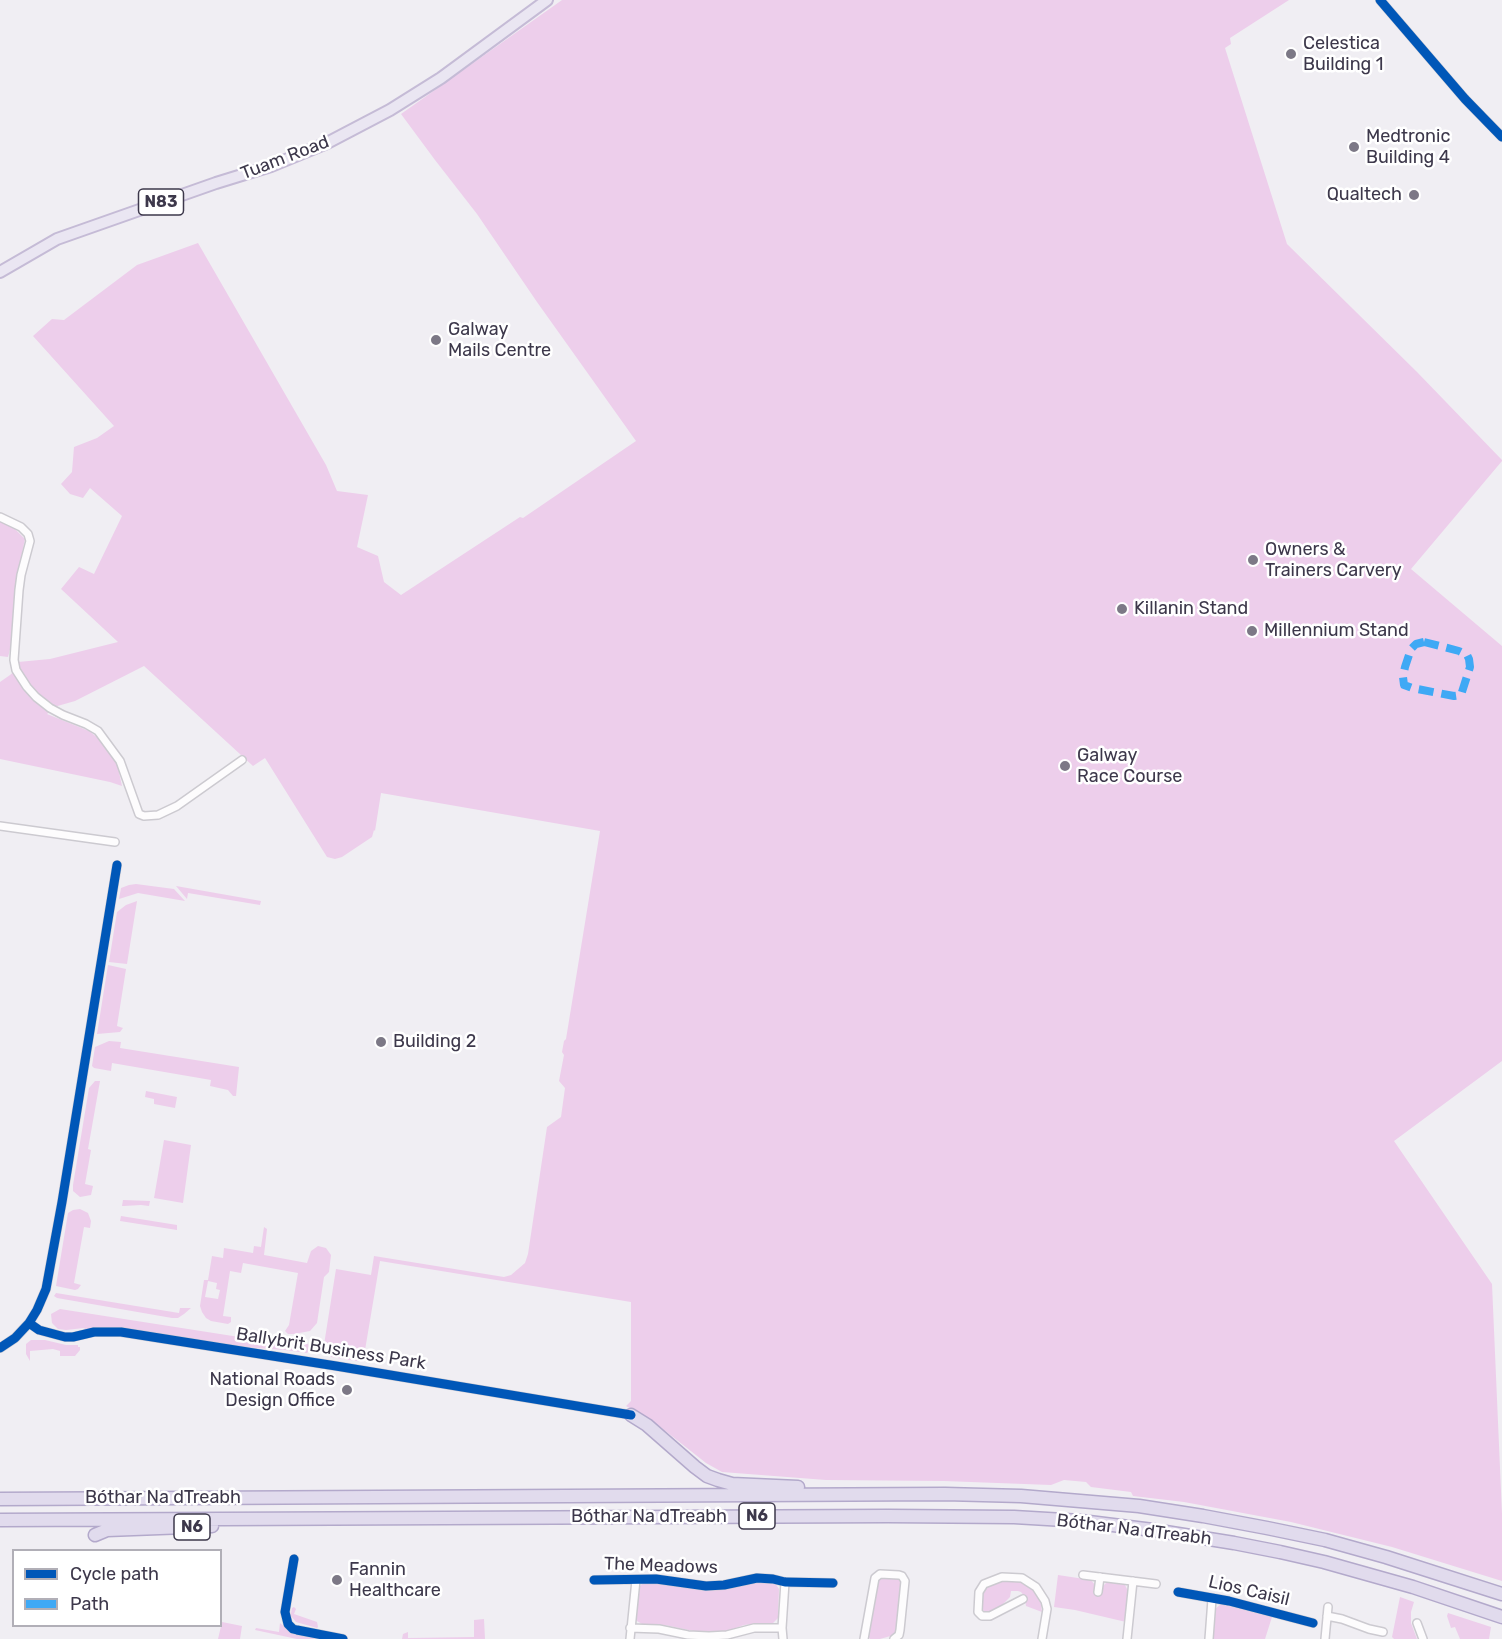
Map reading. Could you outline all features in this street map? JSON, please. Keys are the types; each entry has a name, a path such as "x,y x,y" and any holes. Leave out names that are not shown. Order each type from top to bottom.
{"highway":[{"path":"631,1415 707,1476 732,1484 805,1487 835,1494"},
{"name":"Bóthar Na dTreabh","path":"0,1499 835,1494 1021,1496 1139,1506 1247,1524 1325,1540 1415,1565 1502,1594"},
{"name":"Bóthar Na dTreabh","path":"0,1520 952,1516 1081,1521 1195,1536 1324,1562 1413,1587 1502,1617"},
{"name":"N6","path":"95,1535 107,1530 208,1527 291,1518"}],"main road":[{"name":"Tuam Road","path":"0,272 57,239 271,166 327,143 400,104 441,78 546,0"}],"street":[{"path":"1380,0 1465,99 1500,132"},
{"path":"0,517 21,527 28,534 30,541 19,590 14,660 16,670 27,687 50,708 98,731 120,761 139,814 144,816 158,814 177,806 242,760"},
{"path":"0,826 115,842"},
{"path":"0,1348 15,1338 29,1323 45,1293 117,865"},
{"name":"Ballybrit Business Park","path":"29,1323 39,1330 65,1337 94,1332 121,1332 631,1415"},
{"path":"294,1559 285,1612 288,1624 297,1630 343,1639"},
{"path":"864,1639 875,1579 880,1574 901,1575 905,1581 899,1633 894,1639"},
{"path":"1083,1575 1156,1584"},
{"path":"1023,1599 990,1616 982,1616 978,1612 979,1590 984,1584 1002,1576 1025,1580 1039,1590 1046,1604 1047,1612 1042,1639"},
{"path":"1098,1592 1100,1577"},
{"name":"The Meadows","path":"594,1580 656,1579 706,1586 724,1585 756,1578 785,1582 833,1582"},
{"name":"The Meadows","path":"630,1639 636,1580"},
{"path":"1127,1639 1133,1581"},
{"path":"783,1639 785,1582"},
{"name":"Lios Caisil","path":"1178,1592 1229,1601 1313,1623"},
{"name":"Lios Caisil","path":"1209,1639 1212,1599"},
{"path":"1325,1639 1328,1607"},
{"path":"1327,1616 1383,1632"},
{"path":"1416,1623 1423,1639"},
{"path":"630,1628 659,1629 688,1635 708,1636 727,1635 754,1628 782,1628"}],"shaded area":[{"name":"Galway Race Course","path":"562,0 1289,0 1230,38 1231,44 1225,48 1287,244 1417,372 1502,460 1411,569 1502,646 1502,1061 1394,1141 1492,1284 1502,1514 1502,1581 1392,1547 1291,1522 1184,1502 1133,1496 1131,1492 1091,1487 1086,1482 1064,1480 1051,1485 826,1480 722,1472 706,1463 654,1422 626,1406 631,1401 631,1302 380,1261 363,1362 331,1357 323,1351 336,1269 371,1275 374,1256 504,1277 511,1275 525,1263 547,1127 561,1117 565,1088 559,1081 564,1055 562,1052 600,831 381,793 372,837 342,857 335,859 327,857 265,758 253,766 144,666 75,701 54,707 47,714 89,731 98,738 117,763 122,786 0,759 0,682 18,668 18,662 50,659 118,642 61,589 79,567 94,574 122,516 90,488 83,498 70,494 61,484 72,472 74,447 97,438 114,426 33,336 52,319 64,320 137,265 198,243 326,465 337,491 368,495 357,547 378,556 384,582 401,595 520,517 523,518 636,441 477,214 401,114"},
{"path":"0,520 12,526 25,539 15,586 12,642 8,657 0,656"},
{"path":"136,884 174,889 185,901 138,893 119,899 121,888"},
{"path":"176,886 261,901 260,905 188,893 187,899"},
{"path":"137,901 127,964 109,962 117,912"},
{"path":"108,965 126,969 117,1026 123,1028 120,1032 97,1034"},
{"path":"109,1041 121,1042 120,1048 239,1067 236,1096 228,1090 210,1086 211,1080 112,1063 111,1071 94,1068 92,1066 95,1047"},
{"path":"95,1081 100,1081 88,1149 91,1150 85,1184 93,1186 91,1195 80,1197 73,1191 73,1185 89,1088"},
{"path":"146,1091 177,1097 175,1108 154,1104 154,1099 145,1097"},
{"path":"164,1140 191,1145 183,1203 154,1198"},
{"path":"123,1200 150,1201 149,1206 122,1206"},
{"path":"80,1209 88,1213 91,1221 90,1228 84,1227 74,1283 81,1285 75,1290 56,1286 68,1213"},
{"path":"121,1216 177,1225 177,1230 120,1221"},
{"path":"264,1227 267,1229 264,1255 307,1263 311,1251 318,1246 326,1248 331,1255 329,1272 324,1277 317,1323 310,1331 288,1334 285,1331 289,1325 298,1273 243,1263 241,1273 230,1271 223,1316 231,1317 231,1322 228,1324 211,1321 202,1312 200,1306 204,1280 208,1280 212,1256 223,1258 224,1248 253,1253 254,1246 261,1247","holes":["208,1281 217,1283 216,1289 220,1290 218,1299 205,1297"]},
{"path":"56,1293 179,1313 180,1308 191,1308 178,1318 172,1318 57,1298 54,1296"},
{"path":"60,1309 284,1344 308,1344 311,1348 307,1353 243,1347 112,1327 86,1330 84,1328 58,1329 52,1323 51,1314"},
{"path":"31,1340 78,1345 80,1350 75,1356 60,1356 60,1351 53,1349 30,1351 30,1361 26,1354 26,1344"},
{"path":"1058,1575 1091,1580 1095,1585 1094,1594 1102,1594 1103,1586 1107,1582 1125,1585 1128,1591 1126,1622 1054,1607"},
{"path":"880,1578 901,1580 896,1630 894,1635 870,1639 867,1635 877,1581"},
{"path":"1000,1581 1018,1581 1032,1589 1040,1599 1042,1612 1026,1606 1025,1597 1018,1591 1011,1591 1010,1597 1000,1607 991,1612 984,1611 981,1607 984,1590 989,1584"},
{"path":"766,1582 775,1583 779,1589 778,1618 773,1623 744,1625 727,1631 698,1632 665,1625 642,1624 635,1617 642,1584 662,1583 707,1590"},
{"path":"1400,1597 1414,1602 1411,1623 1417,1639 1394,1639 1392,1637"},
{"path":"1221,1604 1272,1617 1265,1639 1213,1639 1215,1609"},
{"path":"294,1607 296,1609 294,1614 317,1622 318,1627 296,1622 291,1616"},
{"path":"1448,1613 1491,1627 1489,1639 1460,1639 1455,1627 1451,1628"},
{"path":"484,1619 485,1639 402,1639 403,1634 408,1632 408,1638 474,1637 474,1620"},
{"path":"222,1622 242,1626 240,1639 218,1639"},
{"path":"280,1623 293,1634 317,1639 297,1639 255,1630 256,1628 279,1632"}],"marked path":[{"path":"1424,642 1467,655 1470,667 1461,695 1454,696 1404,685 1403,677 1411,649 1416,644 1424,642"}],"cycle path":[{"path":"1380,0 1465,99 1502,137"},
{"path":"0,1348 15,1338 29,1323 46,1289 117,865"},
{"path":"29,1323 39,1330 65,1337 94,1332 121,1332 631,1415"},
{"path":"294,1559 285,1612 288,1624 293,1629 343,1639"},
{"path":"594,1580 656,1579 706,1586 724,1585 757,1578 785,1582 833,1583"},
{"path":"1178,1592 1229,1601 1313,1623"}],"place":[{"name":"Celestica Building 1","path":"1291,54"},
{"name":"Medtronic Building 4","path":"1354,147"},
{"name":"Qualtech","path":"1414,195"},
{"name":"Galway Mails Centre","path":"436,340"},
{"name":"Owners & Trainers Carvery","path":"1253,560"},
{"name":"Killanin Stand","path":"1122,609"},
{"name":"Millennium Stand","path":"1252,631"},
{"name":"Galway Race Course","path":"1065,766"},
{"name":"Building 2","path":"381,1042"},
{"name":"National Roads Design Office","path":"347,1390"},
{"name":"Fannin Healthcare","path":"337,1580"}]}
